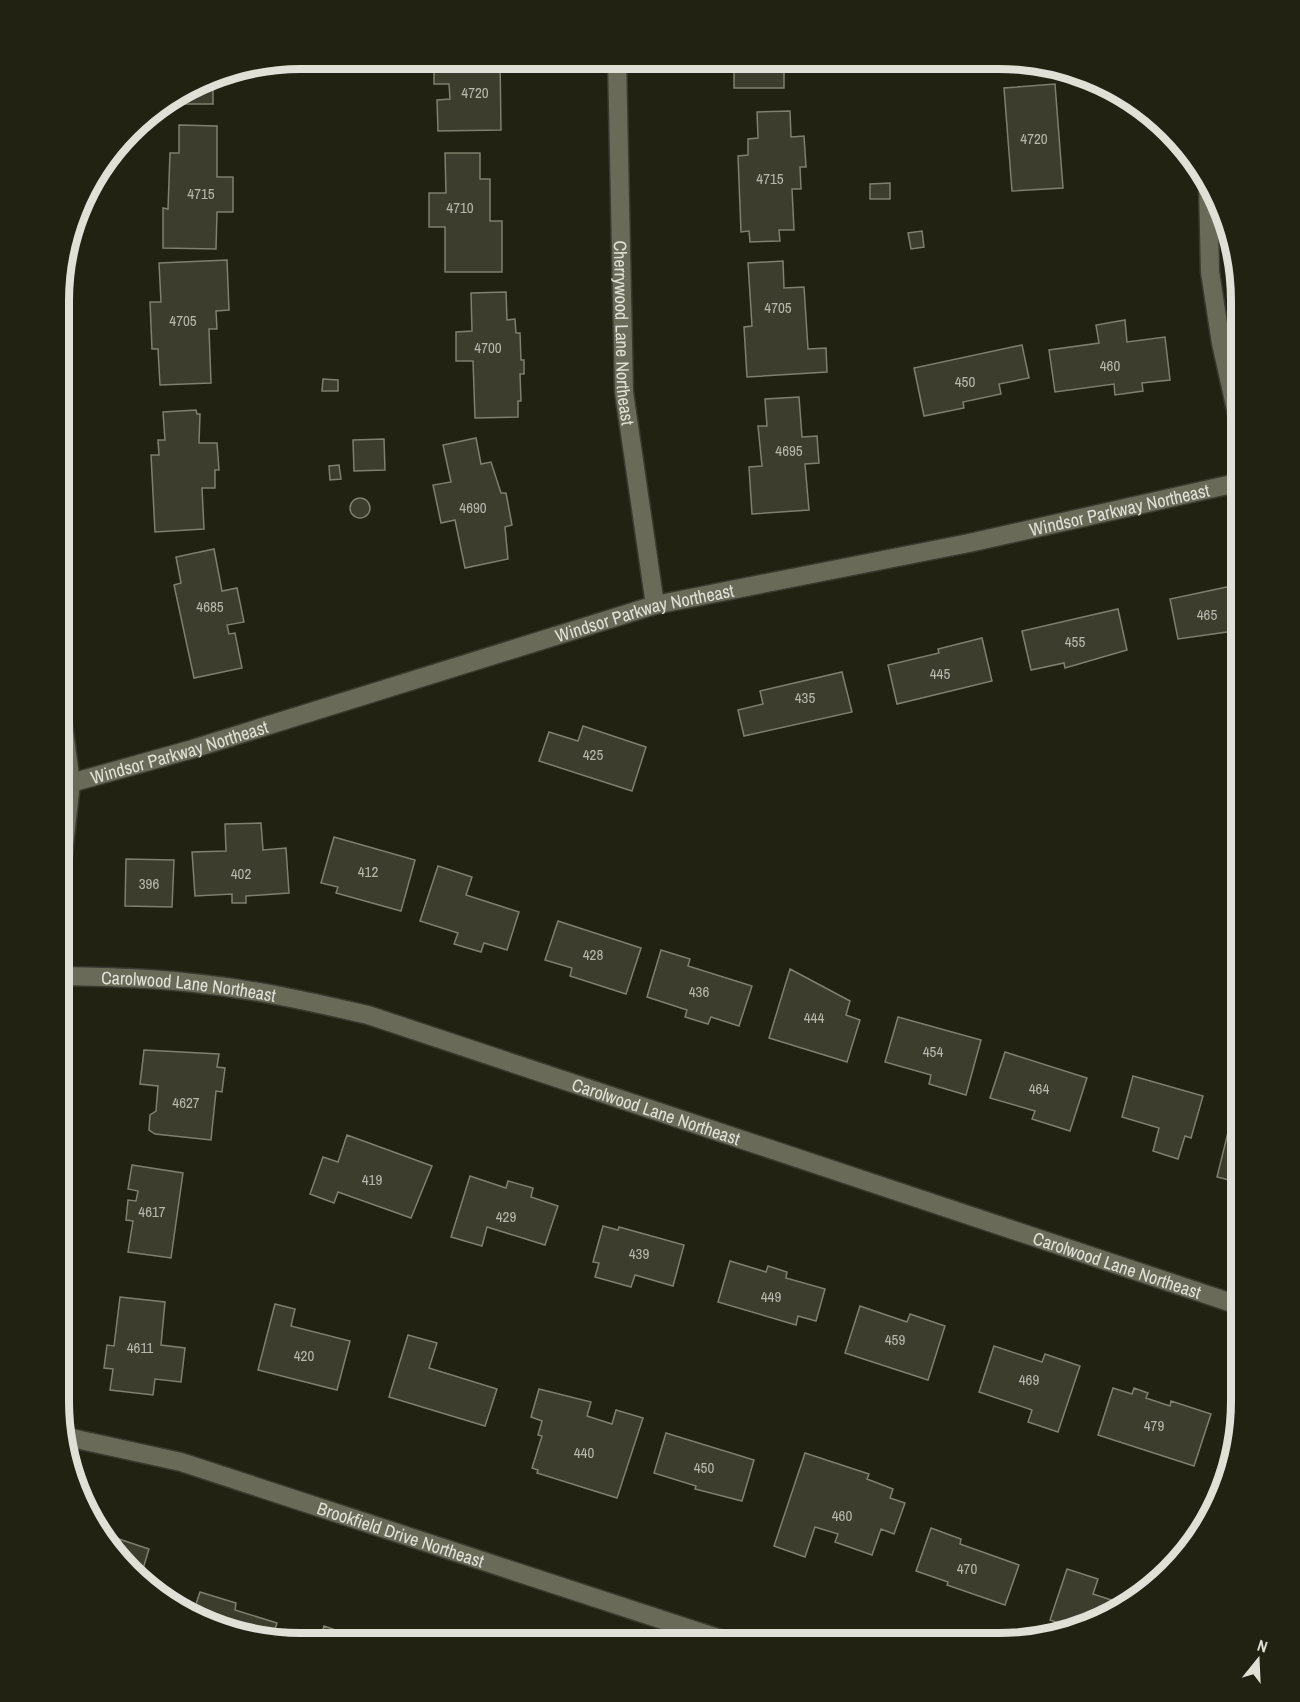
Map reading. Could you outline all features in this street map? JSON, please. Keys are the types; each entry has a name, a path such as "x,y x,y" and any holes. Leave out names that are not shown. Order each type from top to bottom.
{"street":[{"name":"Cherrywood Lane Northeast","path":"617,69 624,392 655,605"},
{"path":"1208,202 1210,272 1221,343 1231,388"},
{"name":"Windsor Parkway Northeast","path":"69,784 189,750 655,605 969,543 1231,484"},
{"name":"Carolwood Lane Northeast","path":"69,976 131,978 210,985 289,997 368,1015 1231,1303"},
{"name":"Brookfield Drive Northeast","path":"72,1438 182,1462 703,1633"}],"building":[{"path":"434,69 500,69 501,130 438,131 437,100 450,99 449,84 434,84"},
{"path":"734,69 784,69 784,88 734,88"},
{"path":"1055,84 1063,188 1012,191 1004,88"},
{"path":"213,87 213,104 178,104"},
{"path":"790,111 791,137 804,136 806,167 800,167 801,189 792,189 794,230 779,230 780,241 750,242 749,231 741,232 738,156 748,155 748,139 758,138 757,112"},
{"path":"179,125 217,126 217,177 233,177 233,212 217,212 216,249 163,248 163,208 168,209 170,153 179,153"},
{"path":"445,153 480,153 480,179 490,179 490,221 502,221 502,272 445,272 445,227 429,227 429,193 446,193"},
{"path":"890,183 890,199 870,199 870,184"},
{"path":"922,231 924,247 911,249 908,233"},
{"path":"227,260 229,310 216,311 217,329 209,329 211,383 160,385 158,349 152,349 150,302 161,302 159,263"},
{"path":"783,261 784,288 804,287 808,349 826,348 827,372 747,377 744,327 752,326 748,263"},
{"path":"506,292 507,320 515,319 516,333 520,333 521,360 524,360 524,374 520,374 521,401 518,401 518,417 475,418 473,361 456,361 456,332 472,331 471,293"},
{"path":"1125,320 1127,342 1165,337 1170,380 1142,383 1143,391 1115,395 1114,384 1055,392 1049,350 1099,343 1096,325"},
{"path":"1022,345 1029,378 999,384 1001,394 963,402 964,408 924,416 914,368"},
{"path":"323,379 338,380 338,391 322,391"},
{"path":"799,397 802,437 817,436 819,463 805,464 809,510 752,514 749,467 762,466 758,426 767,426 765,399"},
{"path":"196,410 197,414 200,414 199,443 217,443 219,470 215,470 215,488 202,488 204,529 155,532 151,455 159,455 158,440 165,440 163,412"},
{"path":"476,438 481,464 491,462 501,493 506,493 512,525 505,527 508,559 465,568 455,520 441,523 433,485 451,482 443,445"},
{"path":"384,439 385,470 354,471 353,440"},
{"path":"339,465 341,479 330,480 329,466"},
{"path":"360,498 367,501 370,508 367,515 360,518 353,515 350,508 353,501"},
{"path":"214,549 222,591 237,588 244,622 227,625 229,634 235,633 242,668 194,678 174,585 181,583 176,557"},
{"path":"1231,586 1231,631 1178,639 1170,599"},
{"path":"1118,609 1127,650 1065,668 1064,663 1031,670 1022,631"},
{"path":"982,638 992,681 897,704 888,665 939,653 938,649"},
{"path":"842,672 852,712 744,736 738,710 763,704 760,691"},
{"path":"583,726 646,747 632,791 539,761 549,732 578,741"},
{"path":"261,823 263,850 286,848 289,893 246,896 246,903 232,903 232,894 195,896 192,852 226,851 225,824"},
{"path":"334,837 415,860 401,911 336,893 338,887 321,883"},
{"path":"126,859 174,860 172,907 125,906"},
{"path":"438,866 472,877 466,895 519,912 507,950 484,943 481,952 454,944 458,933 420,921"},
{"path":"558,921 641,948 626,994 570,976 572,968 545,960"},
{"path":"661,950 690,959 688,966 752,986 739,1026 711,1017 708,1024 685,1017 687,1010 647,997"},
{"path":"790,969 850,1001 846,1015 860,1020 847,1062 769,1038"},
{"path":"898,1017 981,1040 966,1095 929,1084 931,1075 885,1062"},
{"path":"144,1050 219,1054 217,1067 225,1068 222,1092 216,1091 211,1140 155,1134 149,1130 150,1115 156,1111 158,1086 140,1084"},
{"path":"1005,1052 1087,1078 1070,1131 1032,1119 1035,1111 990,1098"},
{"path":"1133,1076 1203,1096 1191,1138 1185,1136 1178,1159 1153,1151 1159,1128 1122,1117"},
{"path":"1230,1124 1231,1124 1231,1180 1217,1177"},
{"path":"347,1135 432,1166 411,1218 338,1192 334,1203 310,1194 323,1157 338,1162"},
{"path":"132,1165 183,1173 171,1258 128,1252 133,1221 126,1220 128,1200 136,1201 138,1191 128,1189"},
{"path":"470,1176 506,1188 508,1181 533,1188 531,1197 558,1206 545,1245 487,1227 482,1246 451,1237"},
{"path":"603,1226 618,1230 619,1227 684,1245 673,1286 635,1275 631,1287 595,1277 599,1263 593,1262"},
{"path":"730,1261 766,1272 768,1266 787,1272 786,1278 825,1289 816,1321 798,1316 796,1325 718,1302"},
{"path":"120,1297 165,1302 161,1345 185,1348 181,1382 155,1379 153,1395 110,1390 113,1369 104,1368 107,1345 114,1346"},
{"path":"275,1304 295,1309 291,1326 350,1341 337,1390 258,1370"},
{"path":"860,1306 907,1322 910,1314 945,1326 928,1380 845,1353"},
{"path":"408,1335 437,1343 429,1368 497,1389 485,1426 389,1397"},
{"path":"994,1346 1042,1362 1045,1354 1080,1366 1058,1432 1028,1422 1032,1410 979,1392"},
{"path":"1113,1388 1132,1394 1134,1388 1148,1393 1146,1398 1170,1406 1171,1401 1211,1414 1194,1466 1098,1435"},
{"path":"539,1389 591,1402 587,1416 612,1424 616,1410 643,1418 617,1498 537,1473 538,1470 532,1468 542,1436 538,1435 542,1421 531,1417"},
{"path":"666,1433 754,1460 742,1501 695,1489 696,1486 654,1473"},
{"path":"805,1453 869,1474 867,1479 893,1489 890,1498 905,1503 894,1534 881,1529 872,1555 835,1542 838,1534 815,1527 805,1557 774,1546"},
{"path":"931,1528 961,1539 960,1544 1019,1565 1005,1605 947,1585 948,1582 916,1571"},
{"path":"116,1538 149,1549 143,1570 127,1554"},
{"path":"1067,1569 1098,1579 1093,1594 1116,1601 1062,1624 1050,1620"},
{"path":"200,1592 236,1603 235,1610 277,1623 274,1631 256,1629 227,1621 195,1607"},
{"path":"324,1626 344,1633 322,1633"}]}
